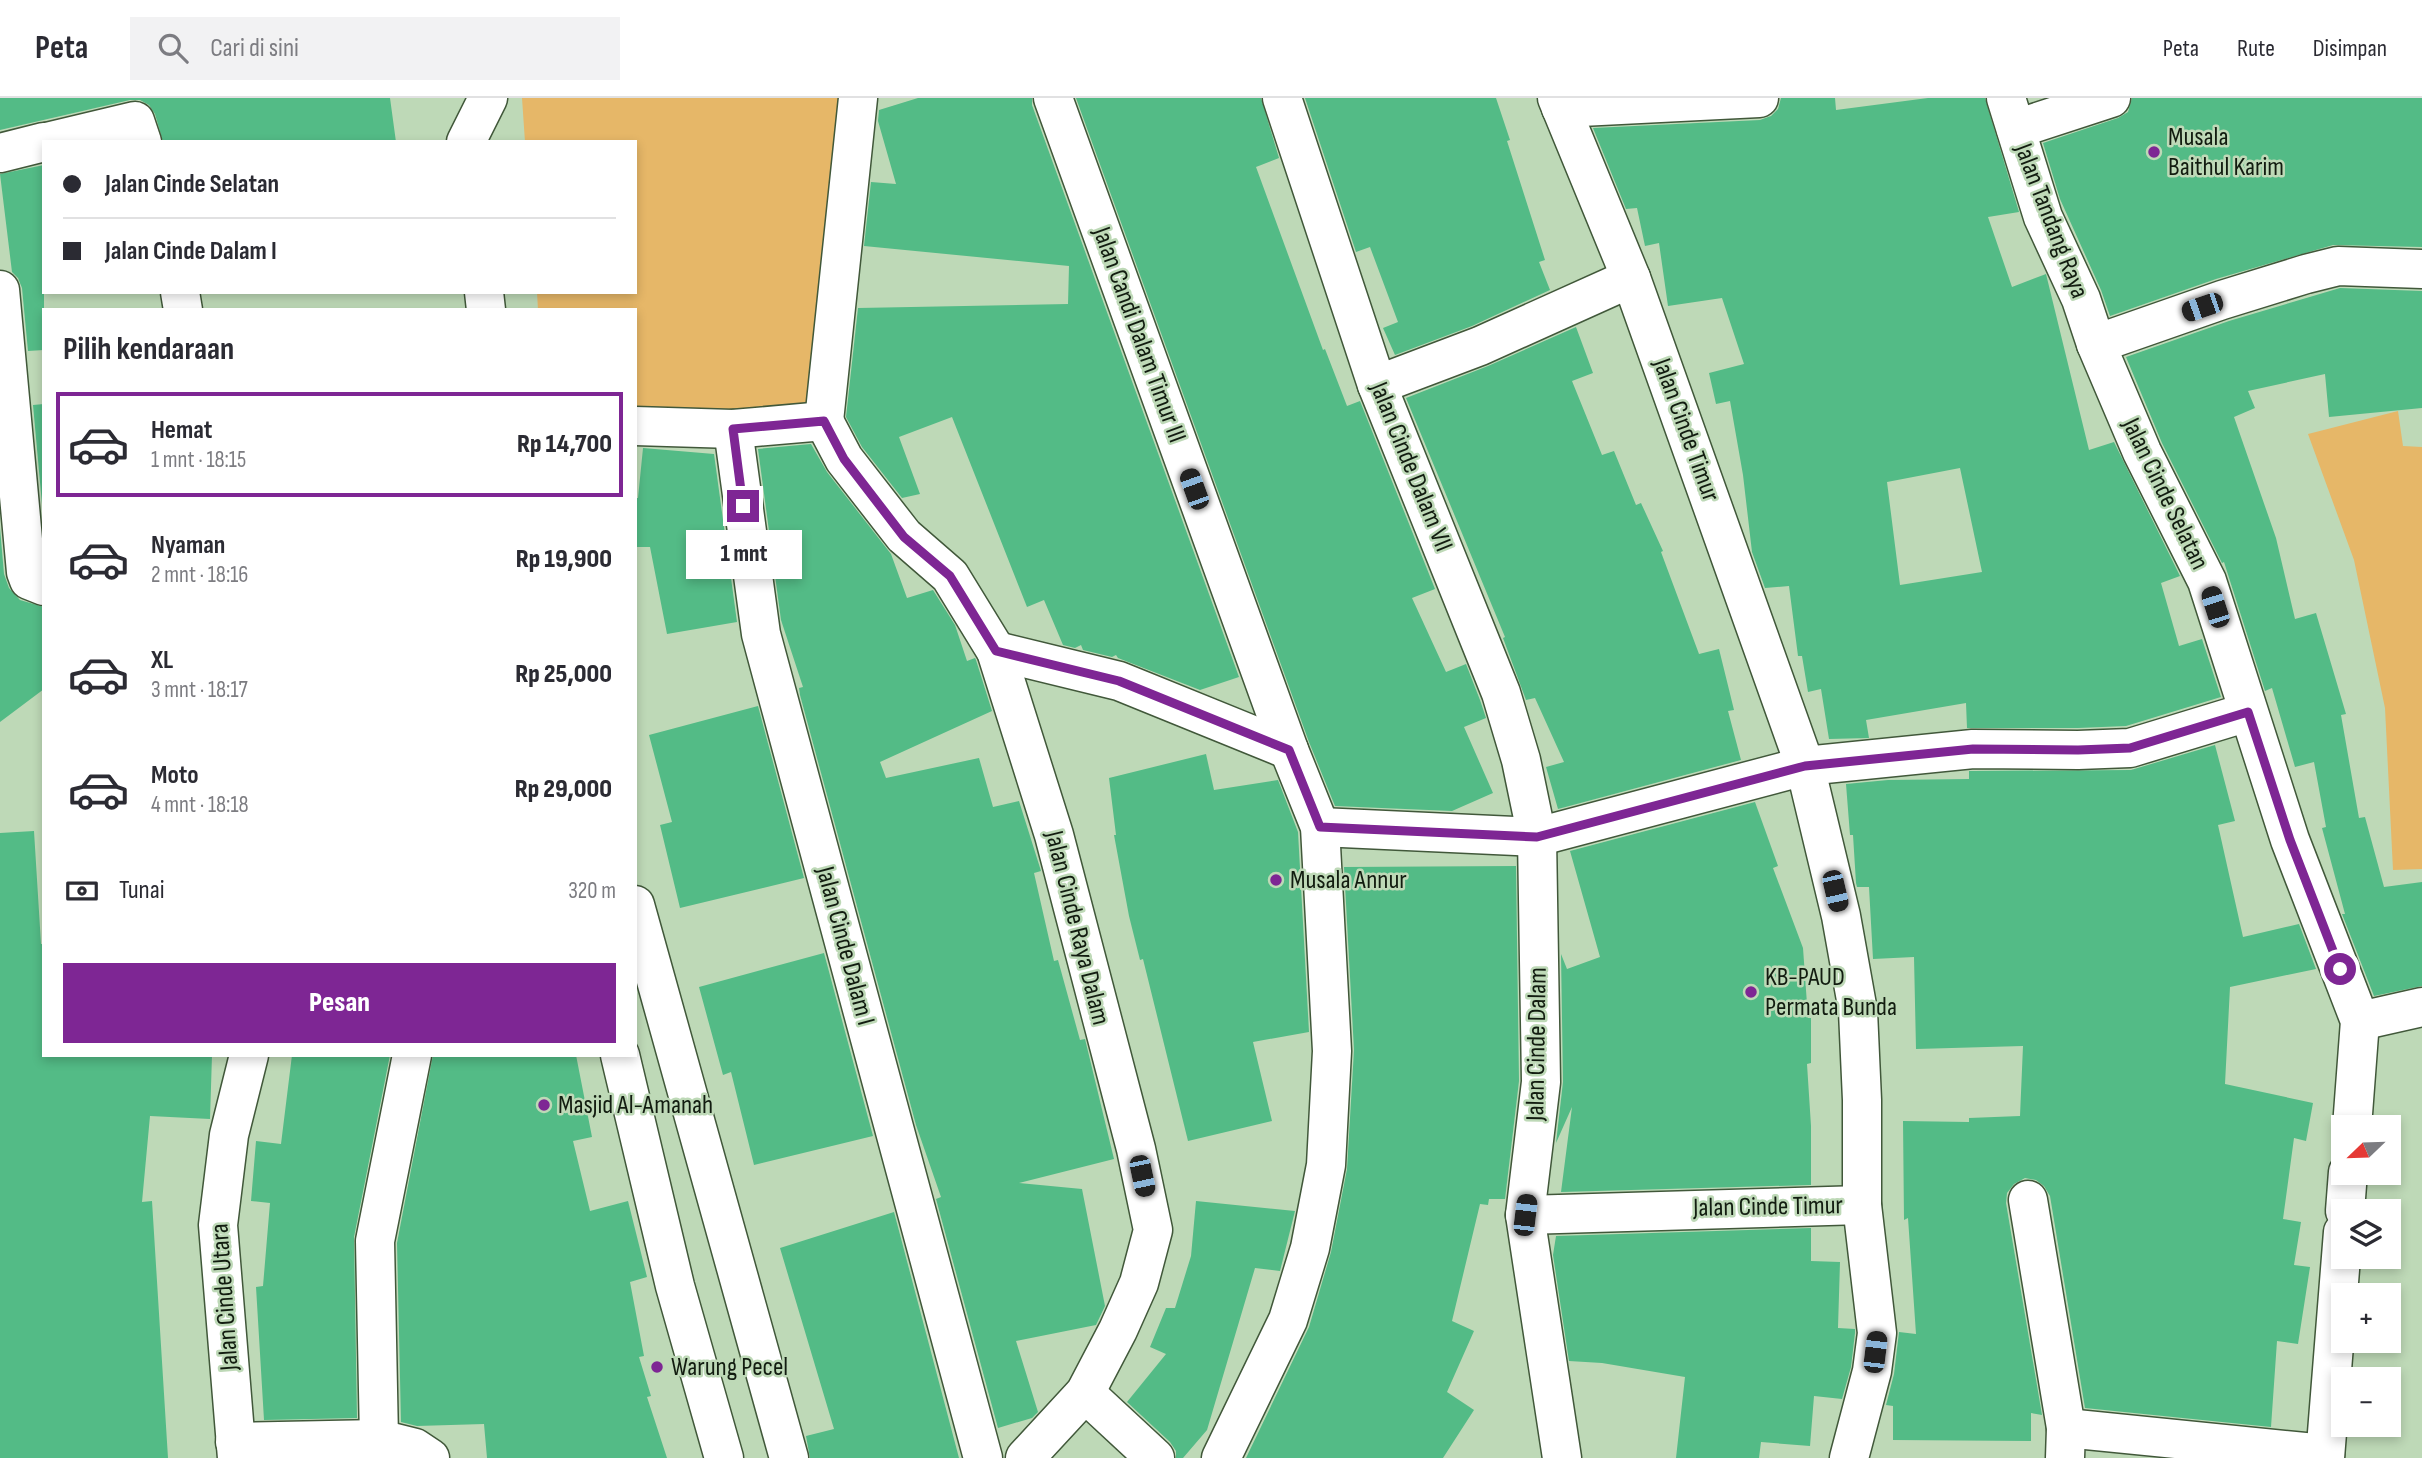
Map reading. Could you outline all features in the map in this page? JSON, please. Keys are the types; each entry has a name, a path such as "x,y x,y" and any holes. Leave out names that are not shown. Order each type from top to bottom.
{"street":[{"path":"458,98 466,140"},
{"path":"467,140 488,98"},
{"path":"637,426 733,429 824,421 858,98"},
{"name":"Jalan Candi Dalam Timur III","path":"1053,98 1289,750 1320,827 1332,1051 1326,1164 1310,1248 1288,1320 1221,1458"},
{"name":"Jalan Cinde Dalam VII","path":"1282,98 1377,385 1501,693 1521,760 1537,837"},
{"path":"1559,103 1759,98"},
{"path":"2011,114 2111,98"},
{"name":"Jalan Cinde Timur","path":"1525,1215 1861,1205 1863,1100 1858,1011 1841,916 1805,766 1631,278 1559,103"},
{"name":"Jalan Tandang Raya","path":"2011,114 2043,217 2081,299 2096,344"},
{"path":"54,140 139,120"},
{"path":"0,153 42,143"},
{"path":"2096,344 2222,300 2338,266 2422,270"},
{"path":"1377,385 1480,346 1631,278"},
{"path":"0,290 26,572 29,580 42,585"},
{"name":"Jalan Cinde Selatan","path":"2096,344 2142,452 2207,581 2290,840 2360,1021 2353,1115"},
{"name":"Jalan Cinde Raya Dalam","path":"824,421 844,459 904,537 950,576 996,651 1054,835 1136,1149 1153,1230 1139,1283 1085,1393 1025,1458"},
{"name":"Jalan Cinde Dalam I","path":"733,429 761,634 983,1458"},
{"path":"996,651 1119,681 1289,750"},
{"path":"1320,827 1537,837 1805,766 1973,749 2130,748 2248,712"},
{"name":"Jalan Cinde Dalam","path":"1537,837 1541,1082 1525,1215 1562,1458"},
{"path":"637,912 789,1458"},
{"path":"2360,1021 2422,1007"},
{"name":"Jalan Cinde Utara","path":"236,1450 218,1225 229,1135 248,1057"},
{"path":"379,1439 375,1241 412,1057"},
{"path":"620,1057 675,1286 724,1458"},
{"path":"2028,1200 2066,1443 2325,1456 2340,1269"},
{"path":"1849,1458 1872,1371 1877,1333 1861,1205"},
{"path":"1085,1393 1155,1458"},
{"path":"236,1450 379,1439 415,1448 430,1458"}],"shaded area":[{"path":"522,98 847,98 812,411 637,414 637,308 538,308 537,294 637,294 637,140 525,140"},
{"path":"2398,411 2403,446 2422,447 2422,869 2393,870 2385,708 2354,560 2308,434"}],"building":[{"path":"0,98 390,98 396,140 162,140 155,114 149,105 140,100 0,130"},
{"path":"918,98 1032,98 1032,105 1239,677 1200,690 1116,655 1112,657 1083,650 1081,645 1075,648 1063,645 1044,600 1027,607 952,417 899,437 920,494 902,498 862,447 846,417 858,308 1068,304 1069,266 864,246 871,182 896,184 878,121 879,110"},
{"path":"1076,98 1261,98 1279,158 1256,167 1323,350 1325,349 1347,406 1360,401 1435,589 1412,598 1446,672 1466,664 1480,700 1486,718 1464,727 1493,793 1452,811 1335,806 1309,742"},
{"path":"1305,98 1496,98 1545,260 1539,262 1550,290 1472,326 1395,355 1383,328 1398,322 1370,247 1356,252"},
{"path":"1781,98 1835,98 1836,110 1928,98 1985,98 2019,212 1988,217 2012,287 2046,274 2089,450 2114,442 2180,576 2161,583 2179,646 2202,639 2221,697 2126,726 2078,728 1967,728 1966,703 1866,720 1869,738 1829,739 1821,689 1808,692 1802,656 1798,656 1789,586 1765,588 1752,552 1743,475 1730,401 1716,404 1709,373 1744,364 1722,298 1668,306 1659,243 1645,246 1637,208 1626,209 1593,128 1760,120 1771,116 1778,109","holes":["1960,468 1982,572 1900,585 1887,482"]},
{"path":"2132,98 2422,98 2422,247 2333,245 2216,279 2110,316 2060,199 2043,143 2118,118 2128,112"},
{"path":"42,165 42,350 28,351 22,288 12,272 0,174"},
{"path":"2340,288 2422,291 2422,408 2329,417 2325,374 2248,391 2255,408 2234,417 2276,538 2295,619 2316,613 2346,714 2341,715 2359,818 2365,817 2384,887 2422,882 2422,986 2374,996 2342,914 2345,914 2322,828 2326,827 2314,762 2295,767 2272,688 2265,691 2224,562 2222,563 2162,443 2126,357 2229,321"},
{"path":"1576,327 1593,373 1572,381 1602,455 1614,451 1636,505 1641,503 1663,551 1661,552 1699,654 1719,649 1734,710 1728,711 1741,760 1558,809 1546,767 1564,762 1535,698 1526,700 1503,638 1505,637 1406,398"},
{"path":"42,404 42,504 33,405"},
{"path":"811,444 827,472 891,554 907,598 933,590 955,625 967,661 976,660 992,711 880,762 886,778 979,758 993,807 1019,801 1041,871 1034,873 1054,961 1058,960 1080,1040 1085,1039 1114,1159 1019,1183 1082,1189 1105,1306 1096,1325 1016,1341 1038,1412 1032,1418 998,1428 936,1199 941,1197 916,1125 800,695 799,688 803,687 781,620 758,449"},
{"path":"643,448 714,454 737,622 667,634 650,547 637,547"},
{"path":"0,528 4,574 9,588 20,600 42,606 42,690 0,722"},
{"path":"758,706 804,878 680,908 660,825 672,822 649,735"},
{"path":"2215,745 2235,821 2218,825 2243,937 2299,924 2316,969 2230,987 2225,1084 2313,1103 2306,1141 2294,1138 2283,1219 2301,1222 2294,1265 2310,1267 2298,1344 2277,1341 2271,1427 2085,1408 2050,1196 2036,1180 2025,1178 2014,1184 2007,1193 2006,1203 2042,1415 2031,1413 2031,1441 1893,1440 1893,1406 1886,1405 1894,1374 1899,1332 1916,1334 1908,1218 1904,1220 1903,1121 1969,1122 1969,1118 2020,1116 2023,1046 1916,1049 1914,957 1873,959 1869,887 1857,887 1856,883 1846,784 1888,780 1969,779 1969,771 2131,770"},
{"path":"1206,754 1214,790 1278,780 1298,832 1309,1032 1253,1042 1272,1121 1188,1141 1143,959 1140,960 1129,916 1114,835 1109,778"},
{"path":"1755,802 1778,866 1773,868 1803,948 1808,1018 1811,1018 1811,1063 1807,1064 1811,1185 1561,1192 1572,1107 1556,1143 1563,1082 1561,954 1567,969 1600,957 1570,851"},
{"path":"34,831 42,944 42,1057 212,1057 210,1119 150,1116 142,1202 152,1201 168,1458 0,1458 0,833"},
{"path":"1516,866 1519,1081 1505,1199 1489,1199 1488,1205 1480,1204 1452,1321 1474,1331 1447,1392 1474,1410 1443,1458 1246,1458 1309,1327 1331,1252 1347,1169 1354,1050 1344,867"},
{"path":"824,953 873,1136 754,1165 731,1072 723,1075 699,987"},
{"path":"292,1057 390,1057 354,1237 357,1418 264,1420 256,1287 263,1286 270,1203 251,1201 256,1141 281,1144"},
{"path":"433,1057 576,1057 592,1137 573,1141 590,1211 628,1201 647,1277 630,1282 644,1356 639,1357 651,1396 647,1397 667,1458 487,1458 484,1424 417,1426 401,1422 397,1243"},
{"path":"1196,1201 1295,1211 1280,1271 1255,1268 1207,1430 1183,1458 1176,1458 1176,1451 1170,1442 1127,1402 1166,1354 1150,1347 1166,1308 1175,1308 1191,1256"},
{"path":"894,1212 959,1458 810,1458 806,1436 834,1429 780,1248"},
{"path":"1811,1228 1811,1261 1840,1262 1838,1328 1855,1329 1855,1333 1851,1367 1842,1399 1814,1396 1810,1446 1761,1442 1759,1458 1676,1458 1685,1377 1602,1363 1569,1361 1553,1255 1556,1236"}],"place":[{"name":"Musala Baithul Karim","path":"2154,152"},
{"name":"Musala Annur","path":"1276,880"},
{"name":"KB-PAUD Permata Bunda","path":"1751,992"},
{"name":"Masjid Al-Amanah","path":"544,1105"},
{"name":"Warung Pecel","path":"657,1367"}],"route":[{"path":"743,506 733,429 824,421 844,459 904,537 950,576 996,651 1119,681 1289,750 1320,827 1537,837 1805,766 1973,749 2130,748 2248,712 2290,840 2340,969"}]}
